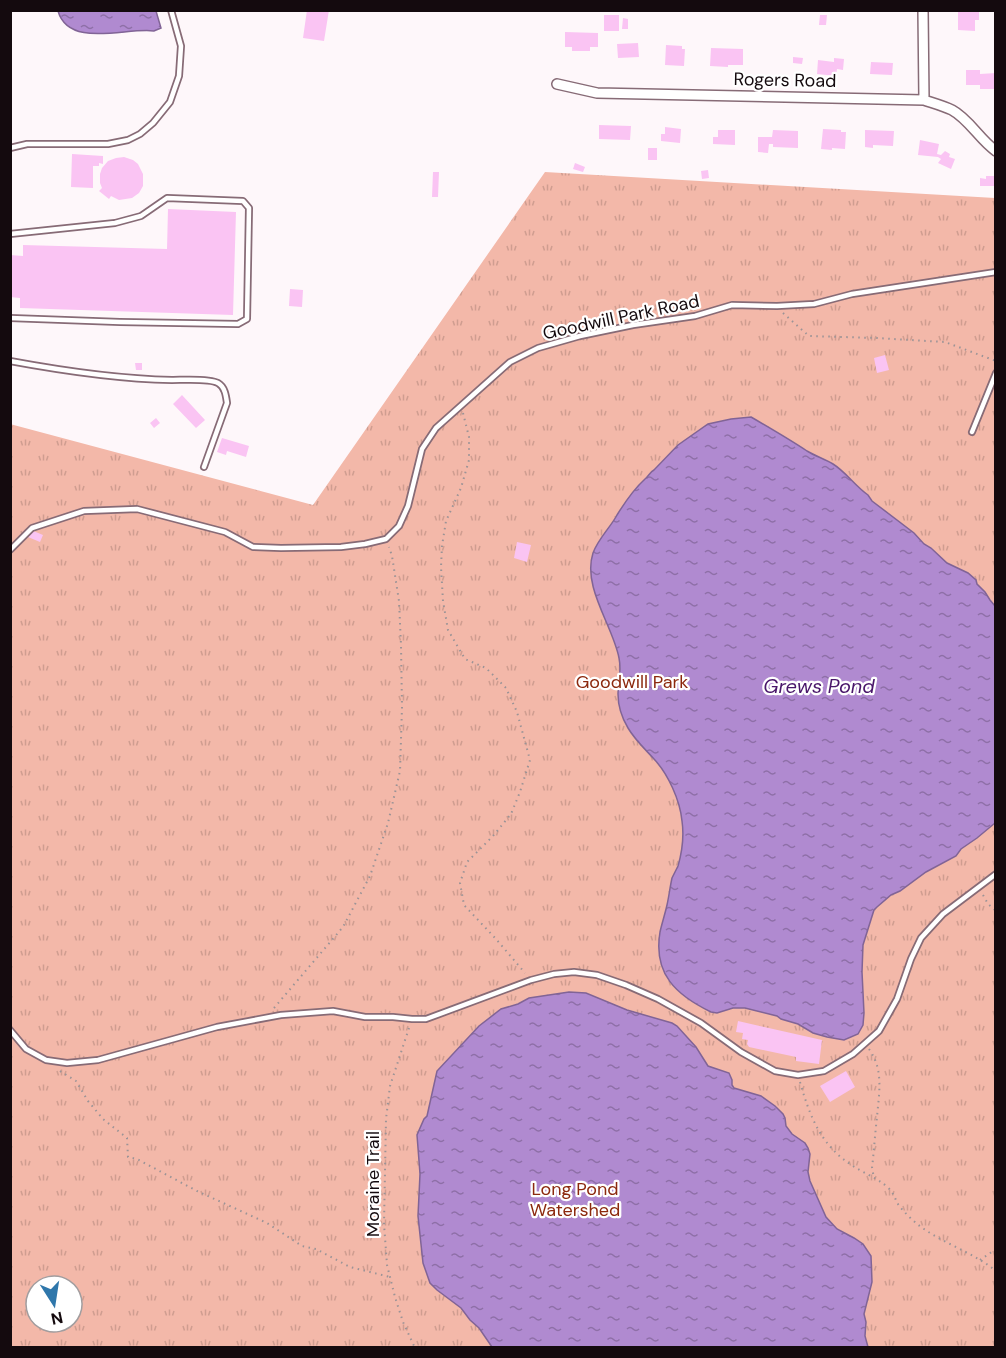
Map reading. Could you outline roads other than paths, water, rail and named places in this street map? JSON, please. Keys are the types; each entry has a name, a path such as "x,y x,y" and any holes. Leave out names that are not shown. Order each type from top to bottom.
{"street":[{"path":"923,10 924,100"},
{"name":"Rogers Road","path":"557,84 597,93 924,100 954,111 996,151"}],"lane":[{"path":"10,148 27,144 108,144 128,140 153,123 170,102 179,76 181,46 171,10"},
{"path":"10,234 115,223 141,216 167,198 243,201 249,208 248,319 238,324 10,318"},
{"name":"Goodwill Park Road","path":"10,550 32,528 84,511 137,508 225,532 253,547 341,547 386,539 399,526 408,506 423,449 435,428 510,362 538,348 580,336 694,315 732,305 814,304 852,294 996,272"},
{"path":"10,361 82,374 201,380 218,383 226,393 227,403 204,467"},
{"path":"972,432 996,373"},
{"path":"10,1030 26,1049 46,1060 67,1063 98,1059 217,1027 267,1017 333,1011 365,1017 426,1019 531,980 574,972 597,975 658,999 701,1023 741,1052 775,1071 798,1075 824,1071 853,1054 879,1031 897,999 921,938 943,914 996,874"}],"water":[{"path":"58,11 156,11 161,28 154,31 86,33 74,30 64,23"},
{"name":"Grews Pond","path":"751,417 810,453 838,467 872,501 914,533 947,563 968,573 976,580 995,606 995,823 961,849 956,856 891,895 874,910 863,945 863,1025 858,1034 844,1040 813,1033 777,1016 745,1008 711,1012 687,998 670,981 664,971 660,960 660,932 672,878 681,855 683,832 681,813 676,796 664,772 628,728 622,716 618,698 619,658 592,579 593,553 598,543 630,496 651,472 678,445 708,424"},
{"path":"569,992 586,993 627,1010 672,1023 696,1047 708,1066 729,1073 734,1088 761,1096 783,1114 786,1126 808,1148 810,1181 826,1217 837,1229 863,1244 871,1256 872,1282 864,1314 868,1347 492,1347 461,1308 430,1283 423,1263 418,1216 420,1174 417,1135 427,1116 437,1071 479,1026 501,1009 529,998"}],"park label":[{"name":"Goodwill Park","path":"632,682"},
{"name":"Long Pond Watershed","path":"575,1199"}]}
